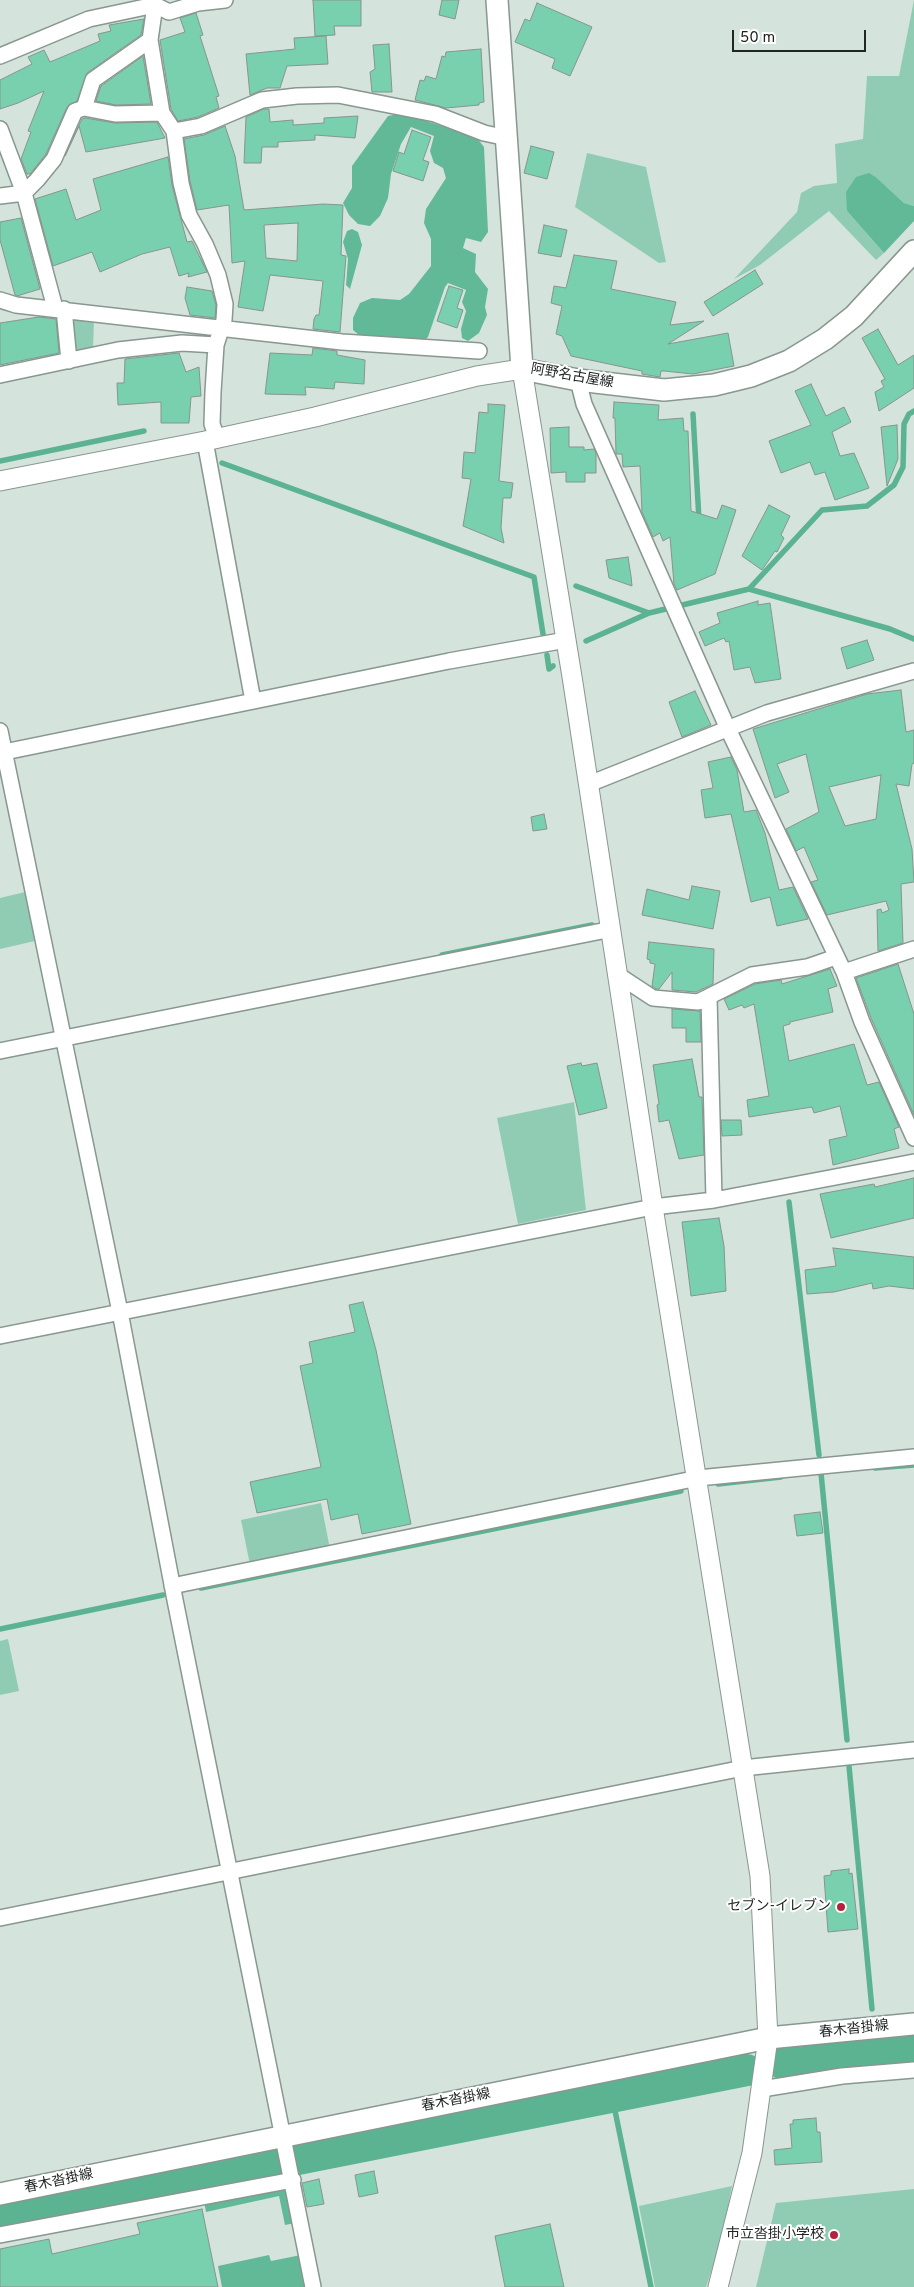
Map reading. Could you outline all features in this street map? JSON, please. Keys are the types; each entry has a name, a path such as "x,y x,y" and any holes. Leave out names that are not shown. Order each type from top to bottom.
{"main road":[{"name":"阿野名古屋線","path":"497,0 522,368 578,380 664,390 714,385 751,376 789,361 825,339 854,316 914,251"},
{"name":"春木沓掛線","path":"0,2194 283,2140 768,2038 914,2024"}],"street":[{"path":"0,56 89,19 154,3 169,12 198,3 225,0"},
{"path":"154,3 150,40 162,112 174,131 181,183 189,215 205,244 218,275 225,304 224,320 216,345 211,440 253,701"},
{"path":"84,108 93,80 150,40"},
{"path":"174,131 201,126 262,100 297,96 338,95 435,114 484,133 507,138"},
{"path":"0,196 24,193 54,159 75,111 84,108 114,114 162,112"},
{"path":"0,129 24,193 59,308 69,360"},
{"path":"0,300 16,305 59,308 365,344 479,351"},
{"path":"0,375 118,350 182,343 216,345"},
{"path":"0,481 211,440 315,417 476,376 522,368 612,929 653,1208 698,1478 760,1876 768,2038 762,2089 748,2170 718,2287"},
{"path":"578,380 584,404 728,729 844,972 862,1022 914,1138"},
{"path":"2,753 253,701 566,640"},
{"path":"589,784 767,713 914,671"},
{"path":"0,731 2,753 120,1312 172,1586 231,1871 313,2287"},
{"path":"0,1051 612,929"},
{"path":"844,972 914,949"},
{"path":"618,974 653,998 698,1002 752,975 807,967 836,957"},
{"path":"710,997 714,1200"},
{"path":"0,1336 653,1208 714,1200 914,1162"},
{"path":"172,1586 698,1478 914,1457"},
{"path":"0,1918 743,1768 914,1750"},
{"path":"762,2089 842,2076 914,2070"},
{"path":"0,2235 292,2178"}],"green space":[{"path":"914,0 914,206 904,203 877,178 847,211 884,253 876,260 829,211 760,265 734,279 797,212 801,193 814,186 837,183 835,144 863,139 867,76 899,76"},
{"path":"403,113 477,138 484,147 488,232 481,242 466,238 463,248 476,254 475,272 488,289 485,307 487,315 479,333 468,341 462,338 461,329 466,311 462,302 466,290 448,283 428,337 422,342 359,335 353,330 353,318 360,303 372,298 400,300 409,294 431,266 431,239 424,223 426,209 446,178 443,168 434,163 430,151 434,136 411,127 401,144 391,174 388,198 380,216 370,226 358,224 349,215 343,203 352,188 352,166 388,116"},
{"path":"587,153 646,167 666,262 659,263 575,207"},
{"path":"869,173 904,203 914,206 914,221 884,253 847,211 846,192 856,177"},
{"path":"352,229 358,232 362,245 350,289 346,285 348,259 343,242 347,231"},
{"path":"68,316 94,318 93,351 72,356"},
{"path":"25,892 35,941 0,949 0,898"},
{"path":"574,1102 586,1210 518,1224 497,1118"},
{"path":"321,1503 330,1549 250,1565 241,1520"},
{"path":"8,1639 19,1691 0,1695 0,1641"},
{"path":"287,2185 295,2223 285,2225 279,2196 206,2212 204,2201"},
{"path":"732,2186 722,2238 706,2287 655,2287 639,2206"},
{"name":"市立沓掛小学校","path":"914,2189 914,2287 756,2287 776,2203"},
{"path":"269,2255 271,2261 301,2255 307,2287 222,2287 218,2266"}],"building":[{"path":"313,0 361,0 361,26 334,26 335,35 315,36"},
{"path":"442,0 459,0 455,19 439,15"},
{"path":"537,3 592,27 570,76 552,68 555,59 515,42 525,19 530,21"},
{"path":"196,13 203,35 200,36 219,96 216,97 219,108 198,117 178,121 171,109 160,40 185,32 180,18"},
{"path":"144,19 141,35 87,73 77,101 67,107 46,154 30,174 27,174 21,159 31,132 28,131 44,91 0,109 0,80 32,64 28,57 44,50 50,62 100,41 98,34 111,31 109,25"},
{"path":"326,36 328,64 287,66 280,88 267,88 250,95 246,54 295,49 294,38"},
{"path":"389,44 392,92 372,92 370,72 375,69 373,45"},
{"path":"481,49 484,102 479,103 479,105 446,108 415,100 420,80 424,81 426,76 436,79 442,56 445,57 446,52"},
{"path":"143,56 151,104 116,105 96,101 101,86"},
{"path":"264,109 269,109 270,122 293,120 293,125 324,123 324,118 358,116 355,138 315,135 315,140 278,142 278,147 262,147 261,163 244,163 246,117"},
{"path":"82,119 115,123 157,122 165,138 86,152 79,126 65,156"},
{"path":"225,126 235,156 244,210 323,204 343,205 341,255 346,256 340,332 313,329 314,319 316,315 319,315 323,281 270,275 263,311 238,307 245,261 232,263 229,205 197,210 190,181 184,139 204,135","holes":["298,223 297,261 266,258 264,225"]},
{"path":"412,130 431,137 423,160 429,162 423,181 393,171 399,152 404,154"},
{"path":"531,146 554,152 547,179 524,173"},
{"path":"168,157 172,185 187,242 192,241 207,272 188,277 189,273 179,276 170,247 142,254 100,272 92,252 53,266 35,199 66,189 76,220 101,210 93,179"},
{"path":"21,218 40,289 17,296 15,295 0,240 0,222"},
{"path":"544,225 567,230 561,257 538,253"},
{"path":"574,255 617,261 611,289 676,302 670,325 704,321 668,344 728,333 734,366 693,374 661,371 660,377 642,374 642,371 571,356 562,336 556,334 562,306 551,303 554,286 566,288"},
{"path":"755,270 763,284 713,316 704,302"},
{"path":"449,286 463,290 457,308 463,310 457,328 437,321"},
{"path":"187,287 212,291 216,305 215,318 190,315 185,298"},
{"path":"39,317 56,319 59,353 0,365 0,323"},
{"path":"878,329 898,365 914,355 914,388 879,411 875,392 884,387 881,381 885,379 862,338"},
{"path":"313,348 337,351 337,355 365,360 364,384 335,382 334,389 305,387 306,395 265,394 270,353 312,355"},
{"path":"179,353 186,372 199,367 201,396 191,397 189,423 161,423 161,402 118,405 117,383 124,383 125,359"},
{"path":"811,384 826,416 844,407 851,422 832,432 840,456 854,453 869,488 835,500 825,472 815,475 810,462 781,473 769,441 811,425 795,391"},
{"path":"614,402 659,405 658,420 683,418 684,431 688,431 691,511 717,519 722,505 736,510 715,574 677,590 674,584 670,537 663,541 660,533 653,537 642,512 640,466 623,467 622,454 616,454 615,418 613,418"},
{"path":"488,404 505,405 499,481 513,483 511,498 503,498 501,528 504,543 463,526 471,479 462,478 464,452 475,453 479,412 488,413"},
{"path":"897,425 898,459 887,486 881,427"},
{"path":"569,427 569,447 584,447 584,450 594,449 596,453 596,473 585,473 585,482 566,482 566,472 551,473 550,428"},
{"path":"769,505 790,516 781,535 784,538 777,552 775,551 762,570 742,556"},
{"path":"628,557 632,586 609,578 606,560"},
{"path":"758,601 758,605 770,603 781,679 755,683 750,667 734,670 729,641 726,642 724,638 705,646 699,632 720,623 717,613"},
{"path":"867,640 874,660 847,669 841,648"},
{"path":"901,690 906,732 914,730 914,763 912,764 909,786 896,784 912,849 914,882 901,884 903,943 878,951 877,910 881,909 882,913 889,910 886,901 827,915 811,882 818,880 804,847 796,851 786,829 819,812 806,754 777,764 789,792 775,798 753,729 867,694","holes":["881,775 876,819 845,826 829,787"]},
{"path":"695,691 711,725 682,737 669,702"},
{"path":"731,757 737,770 744,812 756,810 765,833 779,890 793,887 808,919 777,926 770,897 751,902 731,814 705,818 701,790 713,788 708,762"},
{"path":"544,814 547,829 533,831 531,817"},
{"path":"692,886 720,891 713,929 642,915 647,889 689,900"},
{"path":"649,942 714,949 713,984 696,992 672,990 672,972 659,989 656,989 652,986 655,964 650,963 650,960 647,959"},
{"path":"898,964 914,1014 914,1115 871,1018 856,978"},
{"path":"830,969 837,986 828,989 833,1012 790,1022 790,1024 783,1026 789,1061 854,1044 867,1085 879,1082 899,1127 894,1129 899,1148 833,1165 829,1140 847,1136 840,1106 814,1113 812,1107 749,1117 747,1100 769,1096 754,1004 744,1008 742,1005 729,1010 724,999 755,984 781,980 782,984"},
{"path":"672,1009 700,1011 701,1042 686,1042 686,1028 672,1028"},
{"path":"692,1059 699,1097 702,1097 704,1155 679,1159 669,1120 659,1122 657,1105 659,1104 653,1065"},
{"path":"581,1063 582,1066 597,1063 607,1108 579,1115 567,1066"},
{"path":"721,1120 741,1120 742,1135 722,1136"},
{"path":"914,1178 914,1218 831,1238 820,1194 874,1184 875,1187"},
{"path":"719,1218 724,1246 726,1291 691,1296 682,1222"},
{"path":"833,1248 914,1257 914,1289 889,1286 873,1289 872,1283 834,1292 807,1294 805,1270 836,1266"},
{"path":"363,1302 376,1350 411,1524 362,1534 358,1514 331,1520 327,1499 257,1513 250,1482 321,1467 300,1366 313,1363 309,1342 355,1332 349,1305"},
{"path":"820,1512 823,1533 797,1536 794,1515"},
{"name":"セブン-イレブン","path":"849,1869 849,1874 852,1873 858,1929 828,1932 824,1876 831,1875 831,1871"},
{"path":"816,2118 817,2132 820,2132 822,2162 775,2165 774,2150 792,2148 790,2124 793,2124 793,2120"},
{"path":"374,2171 378,2193 359,2197 355,2175"},
{"path":"319,2179 324,2204 307,2207 302,2183"},
{"path":"202,2209 218,2287 0,2287 0,2249 49,2239 52,2254 140,2234 137,2223"},
{"path":"550,2224 564,2287 505,2287 495,2236"}],"waterway":[{"path":"749,589 822,510 867,506 894,485 903,467 904,424 909,414 914,411"},
{"path":"693,414 699,520"},
{"path":"0,461 144,431"},
{"path":"222,463 534,577 543,634"},
{"path":"576,586 649,613"},
{"path":"586,641 649,613 749,589 890,629 914,639"},
{"path":"547,655 549,669 553,666"},
{"path":"442,955 592,925"},
{"path":"789,1202 819,1455"},
{"path":"875,1468 914,1465"},
{"path":"821,1473 847,1740"},
{"path":"718,1484 781,1477"},
{"path":"201,1588 681,1491"},
{"path":"0,1629 163,1595"},
{"path":"849,1766 872,2009"},
{"path":"875,2039 876,2049"},
{"path":"782,2063 914,2046"},
{"path":"0,2218 747,2070"},
{"path":"612,2096 651,2287"}],"place":[{"name":"セブン-イレブン","path":"841,1907"},
{"name":"市立沓掛小学校","path":"834,2235"}]}
